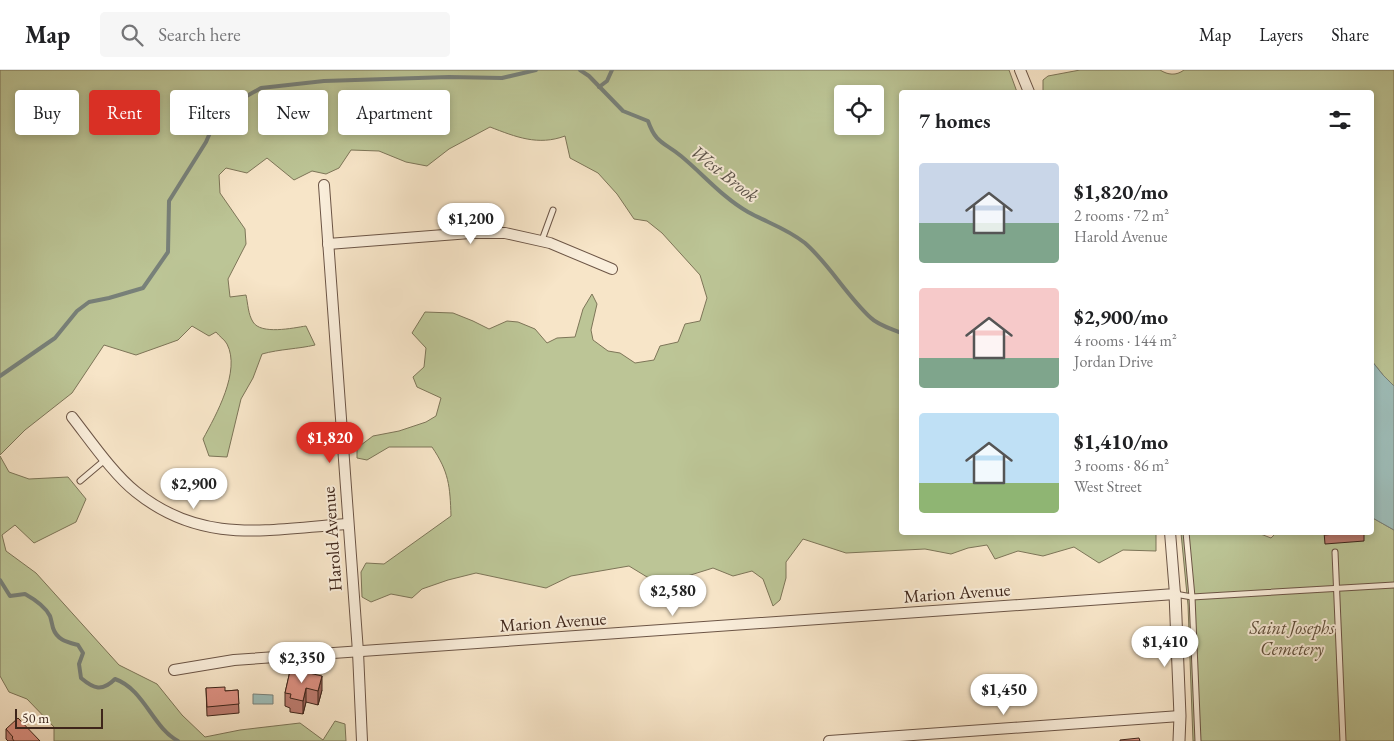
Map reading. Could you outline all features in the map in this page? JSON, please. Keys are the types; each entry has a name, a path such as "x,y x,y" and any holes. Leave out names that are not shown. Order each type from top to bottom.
{"street":[{"path":"1020,70 1028,90"},
{"name":"Harold Avenue","path":"324,185 347,524 358,652 362,741"},
{"path":"328,244 490,232 542,240 612,268"},
{"path":"72,417 135,492 157,507 181,519 208,528 230,531 347,524"},
{"path":"1170,535 1175,594 1180,716 1179,741"},
{"name":"Marion Avenue","path":"174,670 234,660 1175,594"},
{"path":"829,741 1180,716"}],"lane":[{"path":"542,240 552,210"},
{"path":"80,481 106,459"},
{"path":"1186,535 1192,597 1198,741"},
{"path":"1335,552 1343,741"},
{"path":"1175,594 1192,597 1394,585"}],"green space":[{"path":"0,70 1009,70 1016,90 899,90 899,535 1156,535 1156,551 1123,550 1099,563 1074,547 1043,556 1018,551 995,559 987,545 968,548 951,554 925,549 846,553 803,539 786,562 786,578 780,600 773,606 763,579 752,571 733,576 713,568 681,578 652,580 629,566 571,576 546,588 476,573 422,589 412,598 391,594 371,602 362,597 361,572 366,563 384,564 451,516 450,496 445,472 432,447 389,447 367,460 357,458 357,448 373,436 399,431 426,422 436,416 441,398 417,387 413,377 424,367 426,348 412,333 425,312 453,313 489,329 507,321 518,322 535,329 547,343 557,338 575,337 583,309 592,294 597,304 591,330 593,340 608,351 620,353 635,363 654,360 660,346 678,342 685,324 700,321 707,298 700,275 662,233 647,221 634,219 617,194 598,173 570,158 565,136 546,140 527,139 490,127 449,149 427,166 406,162 379,151 351,150 339,168 326,174 312,171 294,180 267,158 247,173 226,168 219,175 220,193 245,229 246,244 228,279 230,297 246,295 251,319 257,326 278,330 306,326 315,345 262,354 253,378 241,399 227,457 209,456 203,439 220,406 229,380 231,367 231,355 226,342 216,332 209,336 192,326 178,340 136,355 104,345 72,393 25,430 0,455"},
{"path":"1080,70 1160,70 1172,74 1184,70 1394,70 1394,386 1374,364 1374,90 1043,90 1043,80 1048,76"},
{"path":"0,456 9,472 29,479 68,477 86,499 76,522 34,543 15,525 2,535 6,551 36,573 119,665 157,684 182,715 205,737 240,730 300,723 323,740 335,721 345,724 346,741 54,741 54,727 27,699 9,692 0,676"},
{"name":"Saint Josephs Cemetery","path":"1374,519 1394,530 1394,741 1193,741 1188,605 1181,535 1263,535 1271,538 1274,535 1374,535"}],"water":[{"path":"1374,364 1394,386 1394,530 1374,519"},
{"path":"253,694 273,695 273,704 253,704"}],"building":[{"path":"296,670 322,676 318,691 306,688 303,701 290,698 291,694 285,693 290,671 296,673"},
{"path":"225,687 225,691 238,690 239,704 207,707 206,688"},
{"path":"18,718 40,741 14,741 6,729"},
{"path":"1139,738 1140,741 1120,741 1120,740"}],"waterway":[{"name":"West Brook","path":"0,376 55,338 77,311 89,302 143,288 168,252 169,201 206,142 216,119 245,97 261,88 324,81 449,77 502,78 536,70"},
{"name":"West Brook","path":"580,70 589,76 623,111 648,121 654,134 661,142 681,156 730,200 805,243 871,318 881,325 899,332"},
{"path":"599,87 607,81 612,70"},
{"path":"0,580 10,596 25,594 39,603 50,616 57,635 66,641 78,645 83,653 79,664 81,678 98,688 106,686 115,679 125,684 134,691 169,735 178,741"}]}
